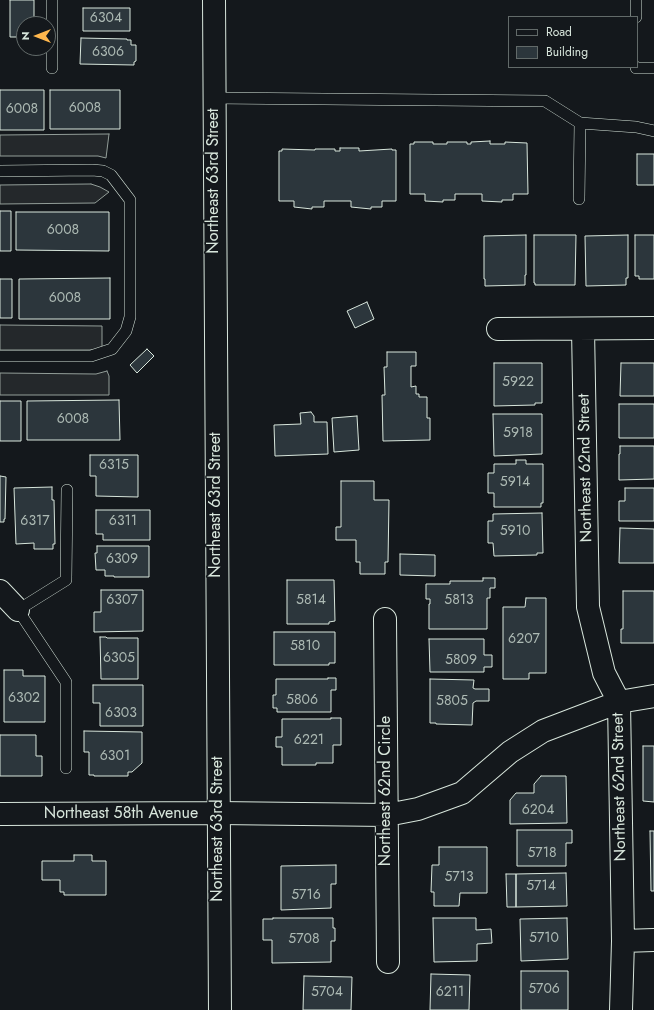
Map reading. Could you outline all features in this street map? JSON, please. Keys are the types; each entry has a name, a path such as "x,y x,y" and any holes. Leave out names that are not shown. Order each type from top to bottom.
{"street":[{"name":"Northeast 63rd Street","path":"214,0 220,1010"},
{"path":"498,329 654,328"},
{"name":"Northeast 62nd Street","path":"584,329 588,607 604,673 619,702 623,941 621,1010"},
{"path":"0,591 18,610"},
{"name":"Northeast 62nd Circle","path":"385,619 388,962"},
{"name":"Northeast 58th Avenue","path":"0,814 218,813 387,815 418,809 462,793 510,752 543,731 619,702 654,696"},
{"path":"623,941 654,940"}],"lane":[{"path":"52,0 52,68"},
{"path":"636,0 636,16"},
{"path":"638,68 654,68"},
{"path":"214,98 545,101 580,123 636,127 654,131"},
{"path":"579,199 580,123"},
{"path":"0,170 103,171 111,175 130,200 130,317 126,331 119,341 112,349 91,356 0,356"},
{"path":"66,768 66,682 18,610 66,580 67,490"}],"shaded area":[{"path":"109,134 106,158 98,156 0,156 0,135"},
{"path":"91,184 109,192 95,203 0,204 0,185"},
{"path":"0,325 102,326 102,350 0,350"},
{"path":"107,371 109,376 109,395 0,395 0,373 96,374"}],"building":[{"path":"10,0 34,0 34,16 16,16 16,37 10,37"},
{"path":"83,8 130,8 130,31 83,31"},
{"path":"81,38 131,40 131,45 136,45 136,61 134,62 134,65 80,64"},
{"path":"0,90 44,90 44,130 0,130"},
{"path":"50,90 120,90 120,129 50,129"},
{"path":"490,141 490,144 505,144 505,142 527,143 528,194 513,194 513,200 502,200 502,202 482,201 482,194 455,194 455,200 443,200 443,202 425,201 425,194 410,194 410,144 414,144 414,142 447,144 447,142 467,142 467,144 471,144 471,142"},
{"path":"340,148 359,148 359,151 396,150 396,201 382,201 382,207 371,207 371,209 351,207 351,201 324,201 324,207 312,207 312,209 294,207 294,201 279,201 279,151 282,151 282,149 335,149 335,151 340,151"},
{"path":"637,154 654,154 654,185 637,185"},
{"path":"0,211 11,211 11,251 0,251"},
{"path":"16,212 109,212 109,251 16,250"},
{"path":"526,235 525,285 485,286 484,236"},
{"path":"534,235 576,235 575,285 535,285"},
{"path":"628,235 628,278 626,278 626,285 586,286 585,236"},
{"path":"635,235 654,235 654,279 639,279 639,276 635,276"},
{"path":"110,278 110,319 19,319 19,279"},
{"path":"0,279 12,279 12,318 0,318"},
{"path":"367,302 374,319 355,328 347,311"},
{"path":"147,349 154,356 137,373 130,365"},
{"path":"387,352 416,352 416,366 411,366 411,387 416,386 416,394 419,394 419,397 427,397 427,418 430,418 430,440 383,441 382,395 385,395 384,367 387,367"},
{"path":"494,363 542,363 542,403 535,403 535,405 494,406"},
{"path":"621,363 654,363 654,396 620,396"},
{"path":"119,400 120,440 27,440 27,401"},
{"path":"0,401 21,401 21,441 0,441"},
{"path":"619,404 654,404 654,438 619,438"},
{"path":"311,412 314,416 314,422 327,422 328,454 275,456 274,425 301,424 300,413"},
{"path":"493,414 542,414 542,454 494,456"},
{"path":"357,416 359,450 334,452 332,418"},
{"path":"620,446 654,446 654,479 619,480"},
{"path":"90,455 138,455 138,497 96,496 96,476 90,476"},
{"path":"516,460 526,460 526,464 543,464 543,503 541,503 541,507 494,507 494,493 488,493 488,473 494,473 494,464 516,464"},
{"path":"0,476 6,477 4,522 0,522"},
{"path":"341,481 374,481 374,500 389,500 388,562 385,562 385,574 360,574 360,562 356,562 356,540 336,540 336,527 341,527"},
{"path":"52,487 52,500 54,500 55,544 53,544 53,549 34,549 34,543 16,544 14,488"},
{"path":"625,488 654,488 654,521 619,521 619,501 625,501"},
{"path":"96,510 150,510 150,540 103,540 103,534 96,534"},
{"path":"542,513 543,553 537,553 537,555 494,556 493,543 488,543 488,521 493,521 493,514"},
{"path":"620,528 654,529 654,563 619,563"},
{"path":"97,546 149,546 149,577 105,576 105,570 96,570 95,553 97,553"},
{"path":"400,554 435,555 435,576 400,575"},
{"path":"483,578 495,578 495,588 490,588 490,598 487,598 487,629 429,629 430,599 426,599 426,584 450,584 450,581 483,581"},
{"path":"287,580 334,580 335,621 329,622 329,624 287,624"},
{"path":"101,590 143,590 143,631 94,632 94,612 101,612"},
{"path":"623,591 654,591 654,643 621,643 621,629 623,629"},
{"path":"526,598 546,598 546,673 529,673 529,679 503,679 503,607 525,607"},
{"path":"274,632 335,632 335,663 329,663 329,665 274,665"},
{"path":"100,637 138,638 138,679 101,679"},
{"path":"429,639 484,639 484,655 492,655 492,667 484,667 484,672 430,672"},
{"path":"4,670 23,670 23,676 45,676 45,722 4,722"},
{"path":"336,678 336,690 331,690 331,712 277,712 277,708 273,708 273,695 276,695 276,679"},
{"path":"430,679 474,680 473,688 489,689 489,701 476,701 473,703 472,725 430,723"},
{"path":"93,685 143,685 143,726 100,726 100,703 93,703"},
{"path":"341,718 341,745 333,745 333,763 316,763 316,765 282,765 282,747 276,747 276,737 282,737 282,719"},
{"path":"84,731 142,732 142,763 132,772 128,772 128,776 89,775 89,752 84,752"},
{"path":"0,735 36,735 36,756 42,756 42,776 0,776"},
{"path":"643,746 654,746 654,802 643,801"},
{"path":"541,776 566,776 567,823 510,824 510,800 516,793 534,793 534,784"},
{"path":"517,830 572,830 572,843 566,843 566,866 517,866"},
{"path":"650,831 654,831 654,891 651,891"},
{"path":"439,847 487,847 487,893 460,893 459,906 434,906 434,892 431,892 432,865 439,865"},
{"path":"74,855 92,855 92,861 106,861 106,895 64,895 64,892 60,892 60,880 42,880 42,861 74,861"},
{"path":"336,865 336,884 331,884 331,908 281,910 281,866"},
{"path":"566,873 567,906 516,907 516,874"},
{"path":"506,874 516,874 516,907 507,907"},
{"path":"333,918 335,941 331,941 331,962 272,963 272,940 263,940 263,919"},
{"path":"433,918 476,918 476,930 491,929 492,943 477,944 477,961 434,962"},
{"path":"567,918 568,959 521,961 520,919"},
{"path":"521,971 568,971 568,1010 521,1010"},
{"path":"431,974 470,975 469,1010 430,1010"},
{"path":"304,976 352,977 351,1010 303,1010"}]}
